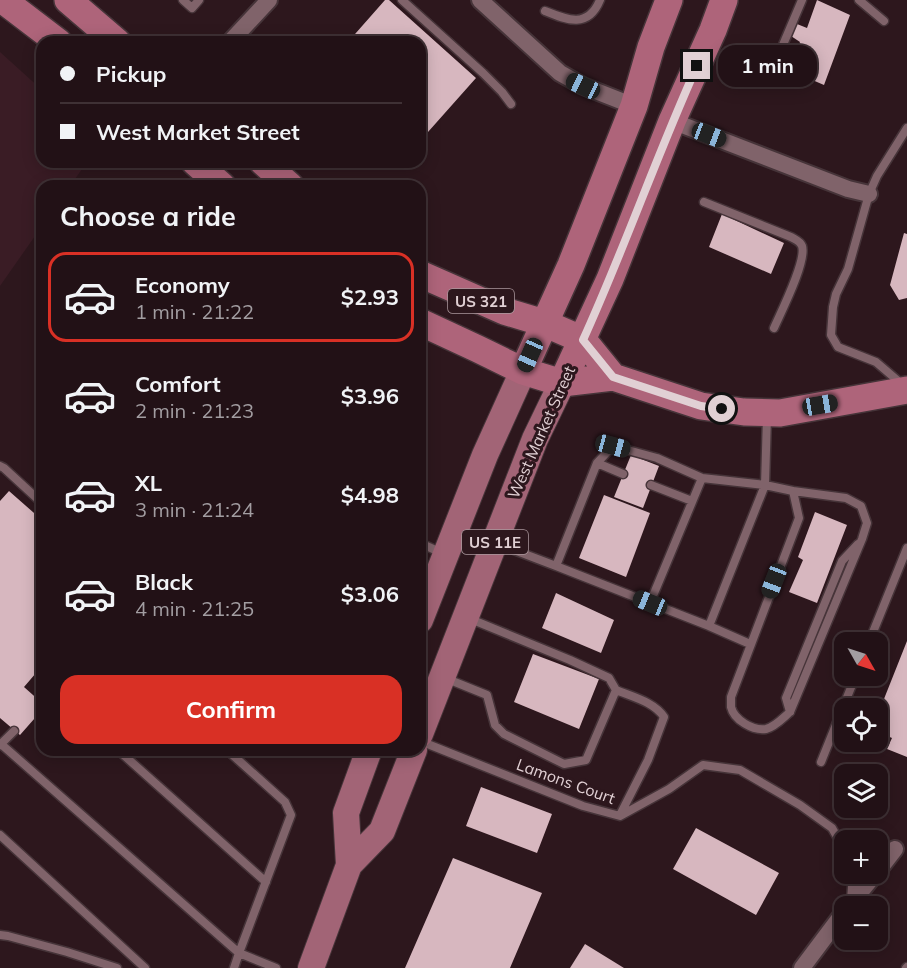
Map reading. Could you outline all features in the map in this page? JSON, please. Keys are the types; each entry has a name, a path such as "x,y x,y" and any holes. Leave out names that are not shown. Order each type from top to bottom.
{"highway":[{"path":"3,0 49,36"},
{"path":"68,0 110,36"},
{"name":"US 11E","path":"523,371 570,265 634,106 651,47 669,0"},
{"name":"West Market Street","path":"562,384 610,279 672,121 724,0"},
{"path":"202,168 215,180"},
{"path":"270,168 283,180"},
{"name":"US 321","path":"426,277 504,311 544,323"},
{"path":"544,323 583,340 613,377"},
{"name":"US 321","path":"426,325 523,371 562,384"},
{"path":"562,384 613,377 701,406 744,412 780,412 907,389"}],"main road":[{"name":"US 11E","path":"426,605 485,455 523,371"},
{"name":"West Market Street","path":"426,718 535,439 562,384"},
{"path":"311,968 349,865 346,813 367,756"},
{"path":"349,865 382,831 412,756"}],"street":[{"path":"235,36 268,0"},
{"path":"480,0 560,73 583,86 634,106"},
{"path":"672,121 848,189 869,194"},
{"path":"888,858 895,849"},
{"path":"857,896 867,884"},
{"path":"802,968 834,926"}],"lane":[{"path":"183,0 192,8 199,0"},
{"path":"402,0 483,73 511,104"},
{"path":"545,11 566,20 578,20 593,13 600,0"},
{"path":"754,77 774,66 802,0"},
{"path":"859,0 884,21"},
{"path":"907,128 877,176 869,194 848,269 836,294 831,335 838,347 876,362 907,389"},
{"path":"704,202 800,242 803,249 800,266 774,328"},
{"path":"709,626 765,485 767,412"},
{"path":"556,566 597,463 613,446 657,458 702,478 846,498 861,506 867,523 862,539 790,712 768,729 755,729 743,723 731,709 731,697 798,518 793,491"},
{"path":"597,463 623,474"},
{"path":"0,466 36,497"},
{"path":"650,603 702,478"},
{"path":"651,485 692,501"},
{"path":"495,542 750,644"},
{"path":"426,546 446,555"},
{"path":"873,632 907,548"},
{"path":"466,617 609,678 616,690 659,709 664,717 648,760 620,816"},
{"path":"442,677 488,695 495,725 504,734 564,764 586,760 616,690"},
{"path":"821,762 852,686"},
{"path":"14,731 0,745 239,953 276,968"},
{"name":"Lamons Court","path":"426,743 584,806 620,816 669,789 703,765 740,770 800,805 834,832"},
{"path":"125,756 266,882"},
{"path":"234,756 285,802 291,815 234,968"},
{"path":"0,835 145,968"},
{"path":"0,928 4,936 117,968"}],"shaded area":[{"path":"0,52 36,85 36,168 83,168 74,180 36,180 36,235 0,286"}],"building":[{"path":"385,0 389,0 476,78 426,134 426,36 353,36"},
{"path":"817,0 850,15 824,85 789,70 800,42 791,36 797,24 807,28"},
{"path":"722,214 784,243 771,274 709,247"},
{"path":"904,233 907,234 907,298 899,300 890,285"},
{"path":"631,455 659,466 643,508 614,497"},
{"path":"9,491 36,515 36,673 24,687 36,698 36,717 20,735 0,718 0,501"},
{"path":"604,495 650,513 626,577 579,558"},
{"path":"815,512 847,525 817,603 789,592 803,560 798,557"},
{"path":"556,593 614,620 601,653 542,628"},
{"path":"907,641 907,757 888,749 892,738 888,736 888,698 884,698"},
{"path":"533,654 599,679 579,729 514,702"},
{"path":"481,787 552,814 537,853 466,826"},
{"path":"696,828 779,873 756,915 673,869"},
{"path":"453,858 542,893 510,968 405,968"},
{"path":"585,944 624,968 570,968"}],"route":[{"path":"697,66 672,121 610,279 583,340 613,377 701,406 722,409"}]}
